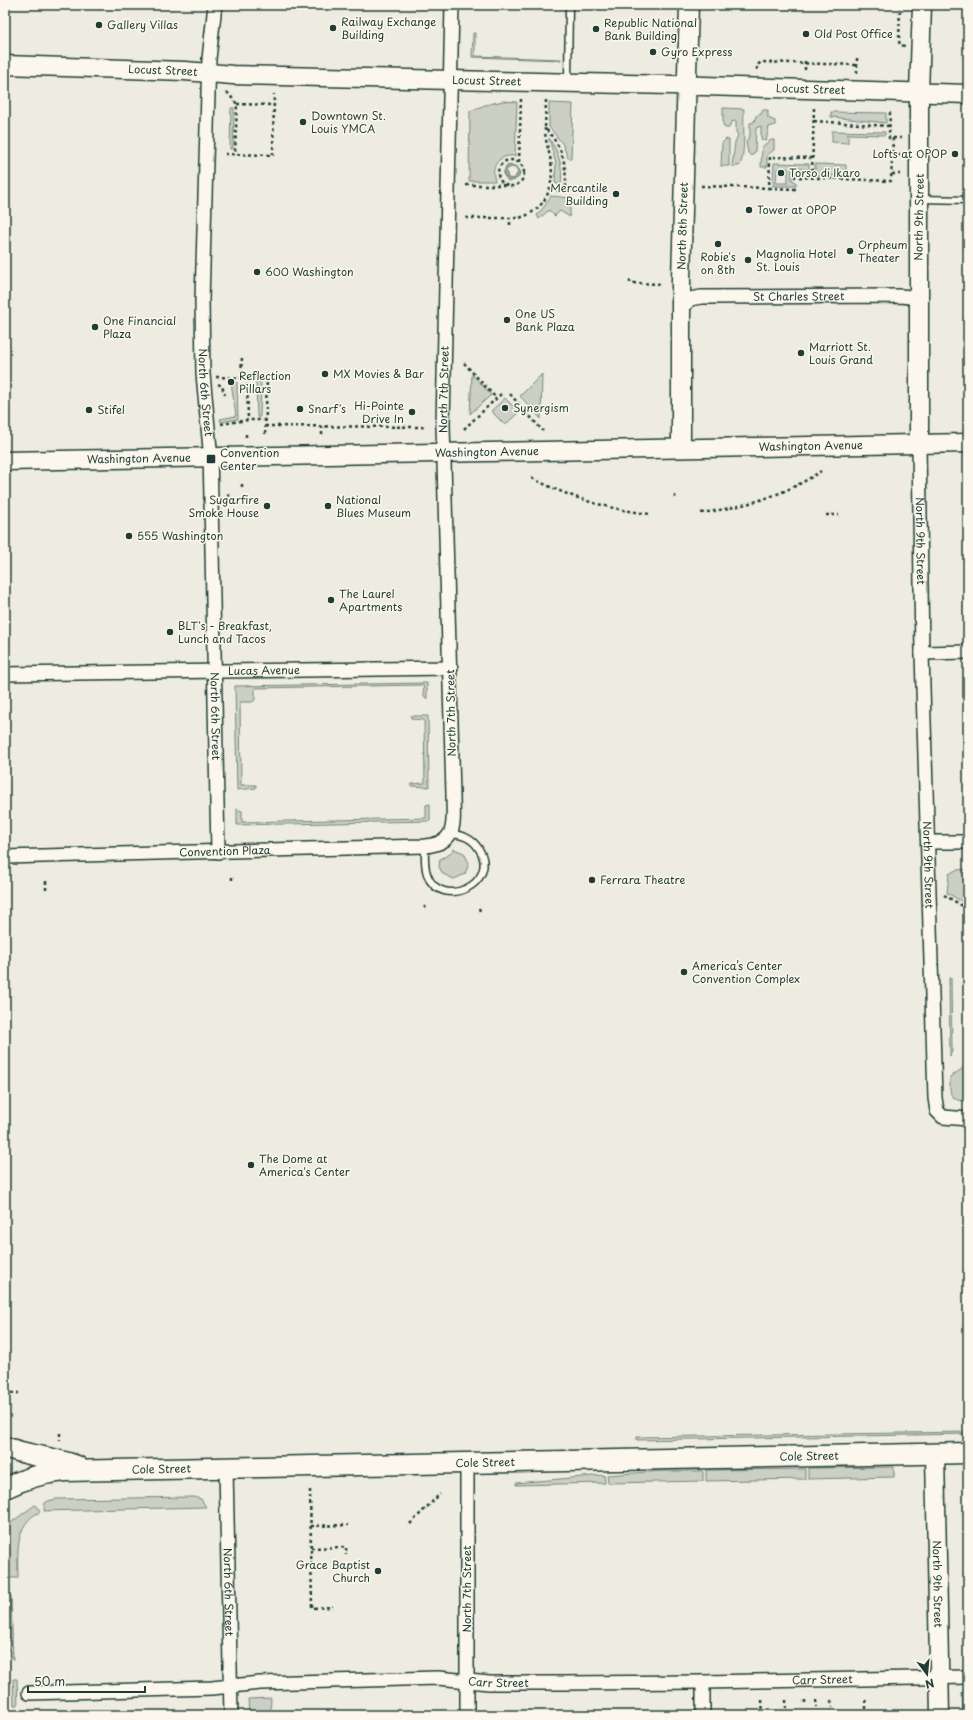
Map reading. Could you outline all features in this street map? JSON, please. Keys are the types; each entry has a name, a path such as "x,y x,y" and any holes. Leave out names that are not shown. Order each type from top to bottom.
{"main road":[{"path":"5,1447 16,1451 64,1461 90,1470"},
{"name":"Cole Street","path":"5,1488 32,1476 46,1472 90,1470 968,1452"}],"street":[{"name":"North 6th Street","path":"215,5 208,73 202,300 203,374 210,457 218,852"},
{"name":"North 7th Street","path":"447,838 454,824 451,668 443,425 452,5"},
{"name":"North 8th Street","path":"681,448 681,310 689,5"},
{"name":"North 9th Street","path":"922,5 919,92 919,444 922,653 934,1077 937,1110 943,1117 968,1118"},
{"name":"Locust Street","path":"5,65 208,73 686,85 968,94"},
{"name":"St Charles Street","path":"681,310 686,301 696,298 907,296 915,300 918,305"},
{"name":"Washington Avenue","path":"5,461 968,443"},
{"path":"922,653 968,652"},
{"name":"Lucas Avenue","path":"5,674 451,668"},
{"name":"Convention Plaza","path":"5,857 425,846 438,845 447,838"},
{"path":"928,842 968,842"},
{"name":"North 9th Street","path":"935,1453 940,1715"},
{"name":"North 7th Street","path":"467,1715 468,1463"},
{"name":"North 6th Street","path":"226,1468 231,1715"},
{"name":"Carr Street","path":"29,1693 231,1686 260,1683 438,1678 467,1681 703,1682 968,1677"},
{"path":"703,1682 703,1715"}],"lane":[{"path":"568,83 569,5"},
{"path":"920,199 968,200"},
{"path":"425,846 425,867 427,875 432,883 447,892 465,890 479,879 483,861 480,852 468,838 447,838"}],"path":[{"path":"900,5 899,41 900,45 905,46"},
{"path":"857,58 857,73"},
{"path":"757,70 757,65 762,62 805,62 857,65"},
{"path":"805,62 805,72"},
{"path":"227,92 237,104 235,154"},
{"path":"225,154 272,155 274,94"},
{"path":"466,185 515,186 522,181 524,173 522,165 519,162 521,99"},
{"path":"466,218 519,218 532,213 544,202 550,190 552,169 545,140 546,100"},
{"path":"237,104 274,105"},
{"path":"814,108 812,172 795,172 795,177 891,181 893,138"},
{"path":"890,110 889,138 900,138"},
{"path":"814,121 889,126"},
{"path":"545,128 557,142 563,154 566,170 566,191"},
{"path":"892,155 900,155"},
{"path":"769,188 770,157 813,158"},
{"path":"506,185 498,175 500,167 506,161 519,162"},
{"path":"892,174 900,174"},
{"path":"701,186 796,189"},
{"path":"550,190 571,191"},
{"path":"510,219 510,225"},
{"path":"630,280 630,283 662,284"},
{"path":"241,378 242,357"},
{"path":"464,363 496,398"},
{"path":"216,376 267,379 265,436"},
{"path":"247,378 248,420"},
{"path":"214,384 222,386 225,395"},
{"path":"464,429 501,394"},
{"path":"510,394 543,431"},
{"path":"219,425 248,420 266,420"},
{"path":"265,426 427,427"},
{"path":"322,426 322,435"},
{"path":"246,432 246,437"},
{"path":"701,513 731,508 771,496 808,480 821,471"},
{"path":"532,478 580,500 650,514"},
{"path":"227,496 232,496"},
{"path":"826,515 839,515"},
{"path":"232,877 232,883"},
{"path":"46,881 46,892"},
{"path":"944,895 968,909"},
{"path":"5,933 10,933"},
{"path":"5,1144 9,1143"},
{"path":"5,1184 10,1184"},
{"path":"5,1393 19,1393"},
{"path":"60,1433 60,1440"},
{"path":"310,1490 312,1608 333,1607"},
{"path":"410,1524 440,1494"},
{"path":"311,1526 348,1525"},
{"path":"311,1548 346,1547 346,1555"},
{"path":"866,1699 866,1715"},
{"path":"762,1700 763,1715"},
{"path":"786,1700 786,1708"},
{"path":"805,1700 805,1706"},
{"path":"816,1700 817,1707"},
{"path":"831,1700 832,1707"}],"shaded area":[{"path":"473,33 475,33 475,56 561,60 472,57"},
{"path":"503,101 517,102 515,156 505,157 498,162 494,170 495,181 469,181 470,111 485,105"},
{"path":"549,103 573,104 571,159 568,158 562,143 549,127"},
{"path":"231,108 234,108 233,149 230,149"},
{"path":"723,108 744,109 743,156 739,166 732,166 735,142 738,135 736,132 736,121 731,122 729,128 725,128 723,125"},
{"path":"763,110 768,110 768,118 775,121 775,125 769,127 766,141 761,139 761,126 756,128 755,152 751,156 748,153 746,142 750,135 750,123 754,122 756,116 761,114"},
{"path":"831,112 886,113 886,123 831,117"},
{"path":"832,131 885,132 885,135 848,134 848,143 832,142"},
{"path":"549,138 560,160 561,185 555,183 556,164"},
{"path":"726,139 729,140 729,166 721,166 722,143"},
{"path":"771,140 774,140 774,150 767,155 767,167 761,167 762,147"},
{"path":"774,163 809,164 809,170 792,167 792,180 796,182 796,186 773,186","holes":["777,169 788,169 788,183 776,183"]},
{"path":"815,164 846,165 846,176 815,175"},
{"path":"511,165 517,167 520,172 519,177 513,181 508,181 503,174 506,166","holes":["511,167 515,168 518,172 514,179 508,178 506,170"]},
{"path":"551,196 570,198 570,217 560,211 555,216 549,210 539,219 537,215"},
{"path":"472,374 491,395 470,414"},
{"path":"542,374 541,419 520,396"},
{"path":"256,381 261,381 260,417 257,417"},
{"path":"231,382 237,382 238,419 221,422 220,419 236,416"},
{"path":"505,398 519,412 505,425 491,411"},
{"path":"427,683 427,699 424,696 423,685 255,688 255,700 252,702 240,702 241,785 256,785 256,788 237,790 235,686"},
{"path":"410,716 428,716 429,787 411,786 412,784 425,783 424,720 412,719"},
{"path":"430,804 430,821 237,825 237,809 242,811 242,822 426,818 426,805"},
{"path":"454,849 464,853 469,863 465,874 454,879 443,874 439,867 440,859 447,856"},
{"path":"968,869 968,905 947,893 949,874 956,870"},
{"path":"949,978 951,978 952,1051 950,1056"},
{"path":"968,1065 968,1101 957,1100 950,1092 950,1077"},
{"path":"968,1432 968,1434 637,1440 637,1437"},
{"path":"894,1467 894,1477 808,1479 808,1468"},
{"path":"805,1469 805,1479 706,1481 706,1470"},
{"path":"662,1471 703,1471 703,1481 608,1483 607,1475"},
{"path":"604,1475 605,1483 516,1485 516,1483"},
{"path":"195,1497 201,1499 206,1507 44,1511 45,1503 56,1499"},
{"path":"35,1505 40,1512 32,1517 26,1524 19,1540 18,1578 5,1578 6,1530 13,1521"},
{"path":"11,1596 13,1660 5,1643 5,1597"},
{"path":"13,1679 17,1679 18,1705 14,1705"},
{"path":"962,1693 968,1693 968,1715 963,1715"},
{"path":"271,1698 270,1715 249,1715 248,1699"}],"place":[{"name":"Gallery Villas","path":"99,25"},
{"name":"Railway Exchange Building","path":"333,28"},
{"name":"Republic National Bank Building","path":"596,29"},
{"name":"Old Post Office","path":"806,34"},
{"name":"Gyro Express","path":"653,52"},
{"name":"Downtown St. Louis YMCA","path":"303,122"},
{"name":"Lofts at OPOP","path":"955,154"},
{"name":"Torso di Ikaro","path":"781,173"},
{"name":"Mercantile Building","path":"616,194"},
{"name":"Tower at OPOP","path":"749,210"},
{"name":"Robie's on 8th","path":"718,244"},
{"name":"Orpheum Theater","path":"850,251"},
{"name":"Magnolia Hotel St. Louis","path":"748,260"},
{"name":"600 Washington","path":"257,272"},
{"name":"One US Bank Plaza","path":"507,320"},
{"name":"One Financial Plaza","path":"95,327"},
{"name":"Marriott St. Louis Grand","path":"801,353"},
{"name":"MX Movies & Bar","path":"325,374"},
{"name":"Reflection Pillars","path":"231,382"},
{"name":"Synergism","path":"505,408"},
{"name":"Snarf's","path":"300,409"},
{"name":"Stifel","path":"89,410"},
{"name":"Hi-Pointe Drive In","path":"412,412"},
{"name":"Convention Center","path":"211,459"},
{"name":"Sugarfire Smoke House","path":"267,506"},
{"name":"National Blues Museum","path":"328,506"},
{"name":"555 Washington","path":"129,536"},
{"name":"The Laurel Apartments","path":"331,600"},
{"name":"BLT's - Breakfast, Lunch and Tacos","path":"170,632"},
{"name":"Ferrara Theatre","path":"592,880"},
{"name":"America’s Center Convention Complex","path":"684,972"},
{"name":"The Dome at America's Center","path":"251,1165"},
{"name":"Grace Baptist Church","path":"378,1571"}]}
